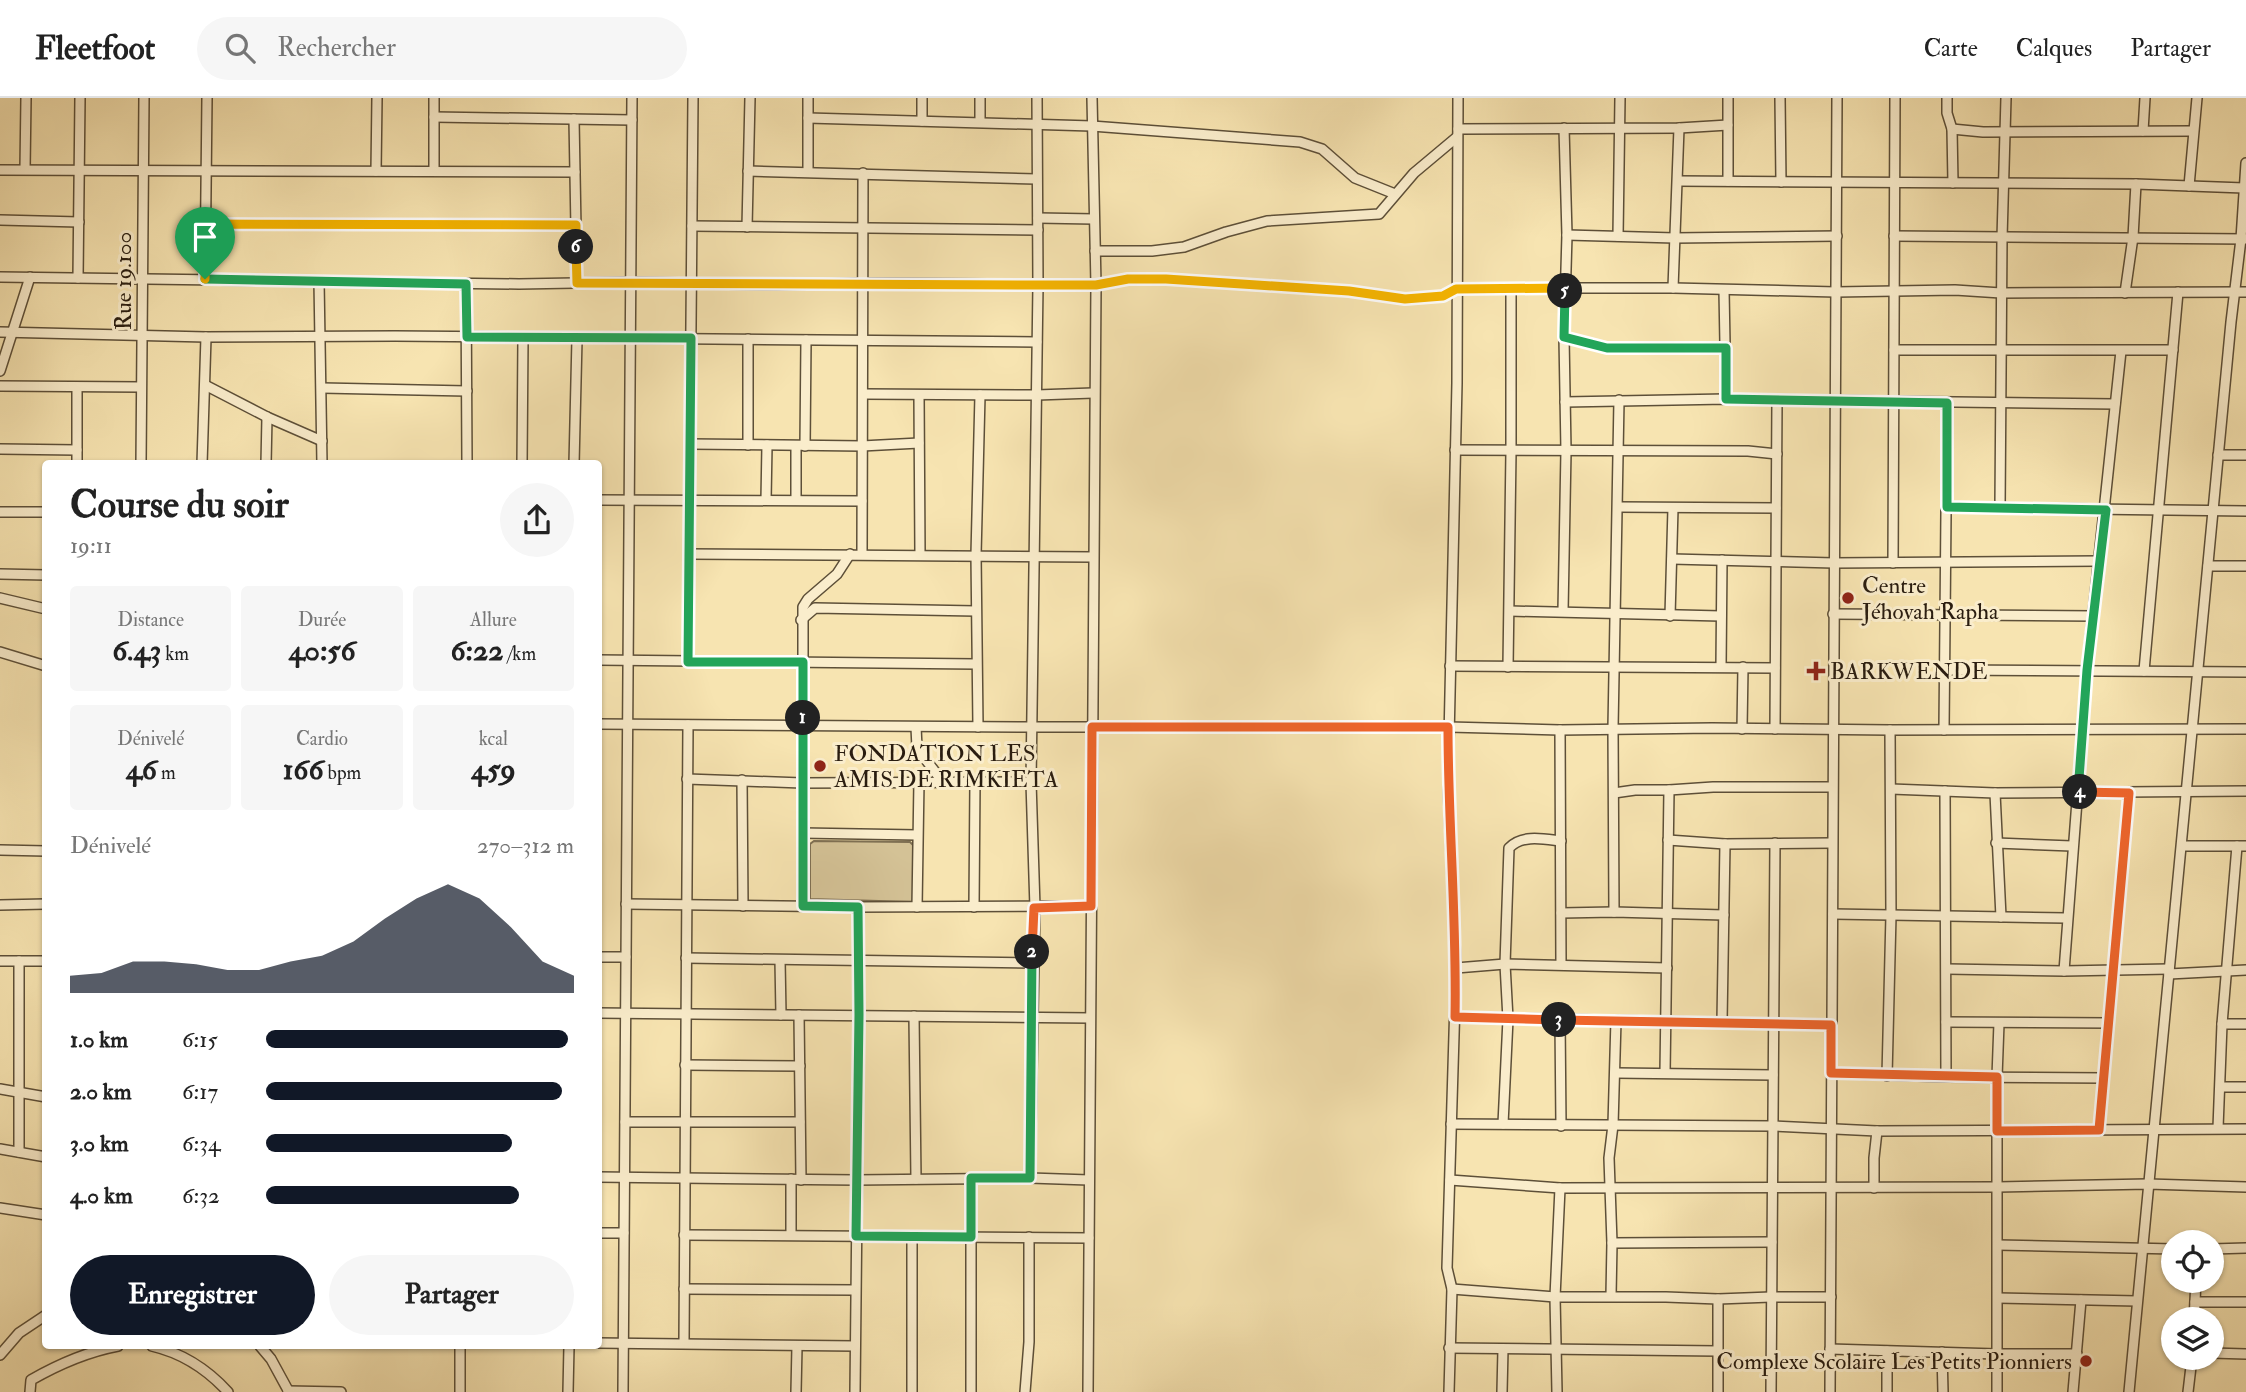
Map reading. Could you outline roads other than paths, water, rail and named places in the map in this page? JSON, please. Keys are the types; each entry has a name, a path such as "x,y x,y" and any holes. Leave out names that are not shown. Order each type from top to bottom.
{"street":[{"path":"25,169 26,98"},
{"path":"78,278 80,98"},
{"name":"Rue 19.100","path":"141,460 144,98"},
{"path":"205,279 207,98"},
{"path":"376,171 377,98"},
{"path":"433,98 434,171"},
{"path":"623,1392 632,98"},
{"path":"688,662 693,98"},
{"path":"747,227 750,98"},
{"path":"808,98 808,172"},
{"path":"922,98 922,121"},
{"path":"980,98 980,122"},
{"path":"1030,1178 1034,908 1031,782 1038,285 1037,98"},
{"path":"1088,1392 1093,393 1096,285 1092,98"},
{"path":"1449,1392 1452,1289 1447,1268 1456,968 1448,727 1457,383 1458,98"},
{"path":"1618,236 1620,98"},
{"path":"1728,98 1728,181"},
{"path":"1780,98 1781,182"},
{"path":"1830,1392 1837,98"},
{"path":"1893,563 1895,98"},
{"path":"1947,98 1947,113 1952,129 1953,183"},
{"path":"2000,508 2001,293 2006,98"},
{"path":"2143,131 2145,98"},
{"path":"2189,186 2197,98"},
{"path":"434,117 632,120"},
{"path":"808,118 980,122 1190,132 1310,144 1322,149 1355,178 1395,194"},
{"path":"574,119 577,283"},
{"path":"1095,251 1152,251 1184,247 1226,232 1267,222 1379,214 1414,173 1457,133 1728,125"},
{"path":"1563,611 1567,235 1564,128"},
{"path":"1673,288 1679,128"},
{"path":"1952,129 1983,132 2193,131"},
{"path":"2129,1392 2218,455 2235,292 2244,239 2246,163"},
{"path":"0,170 575,173"},
{"path":"748,171 1036,179"},
{"path":"862,554 863,173"},
{"path":"1678,181 2136,184 2244,188"},
{"path":"2125,293 2133,237 2136,184"},
{"path":"1038,218 1094,219"},
{"path":"0,220 79,222"},
{"path":"206,224 576,225"},
{"path":"692,226 1038,230"},
{"path":"1567,235 1675,238 1837,236"},
{"path":"1894,236 2244,239"},
{"path":"0,277 466,284 629,282 1038,285 1096,285 1128,279 1166,279 1349,291 1405,299 1443,296 1456,289 1511,288 1836,292 1955,290 2001,293 2246,292"},
{"path":"0,371 30,277"},
{"path":"319,281 322,460"},
{"path":"466,284 467,460"},
{"path":"1508,667 1511,288"},
{"path":"1724,290 1726,399"},
{"path":"2144,671 2178,292"},
{"path":"0,332 206,337 1037,342"},
{"path":"202,460 206,337"},
{"path":"1564,337 1607,348 1726,348"},
{"path":"522,460 523,338"},
{"path":"575,460 577,339"},
{"path":"748,339 748,445"},
{"path":"796,500 806,340"},
{"path":"1894,350 2173,350"},
{"path":"2064,971 2087,670 2121,351"},
{"path":"205,385 322,441"},
{"path":"0,386 141,387"},
{"path":"77,387 77,460"},
{"path":"322,388 467,391"},
{"path":"863,394 1093,393"},
{"path":"919,395 920,555"},
{"path":"978,727 976,555 980,395"},
{"path":"1565,401 1726,399 2115,404"},
{"path":"1614,912 1619,400"},
{"path":"1775,729 1777,400"},
{"path":"1944,730 1947,403"},
{"path":"266,460 267,417"},
{"path":"690,444 862,446 919,443"},
{"path":"766,500 767,445"},
{"path":"0,449 77,450"},
{"path":"1455,450 1748,451 1777,454"},
{"path":"2218,455 2246,455"},
{"path":"602,500 862,501"},
{"path":"1618,507 1776,508"},
{"path":"1947,507 2246,511"},
{"path":"1670,615 1673,508"},
{"path":"0,512 42,512"},
{"path":"689,554 1093,557"},
{"path":"803,906 801,620 805,602 839,572 850,554"},
{"path":"1672,559 1834,563 2099,561"},
{"path":"1721,667 1722,560"},
{"path":"2208,566 2246,566"},
{"path":"0,573 42,575"},
{"path":"0,598 42,608"},
{"path":"801,620 815,608 976,611"},
{"path":"1510,611 1721,616"},
{"path":"1833,614 2094,615"},
{"path":"0,652 42,665"},
{"path":"602,660 976,664"},
{"path":"1450,666 1775,667"},
{"path":"1742,729 1743,667"},
{"path":"1945,670 2246,672"},
{"path":"602,724 1448,727 1560,730 2246,730"},
{"path":"684,1343 688,725"},
{"path":"916,727 917,748 942,781"},
{"path":"1560,730 1561,964"},
{"path":"1886,1076 1891,915 1890,730"},
{"path":"687,779 802,783 1031,782"},
{"path":"742,780 743,906"},
{"path":"917,907 919,781"},
{"path":"974,907 975,781"},
{"path":"1614,793 1713,786 1832,787"},
{"path":"1891,789 1995,793 2246,791"},
{"path":"1665,1073 1669,790"},
{"path":"1945,791 1945,1077"},
{"path":"1995,793 2001,917"},
{"path":"2099,1130 2129,793"},
{"path":"802,833 917,835"},
{"path":"1503,1124 1508,1019 1505,964 1509,848 1513,844 1537,838 1561,841"},
{"path":"1668,840 1725,844 1832,842"},
{"path":"1771,1392 1775,843"},
{"path":"1996,843 2073,846"},
{"path":"1722,1021 1725,844"},
{"path":"2182,846 2241,846 2222,1024 2218,1128"},
{"path":"0,850 42,851"},
{"path":"0,905 42,904"},
{"path":"626,904 1034,908 1091,906"},
{"path":"855,1392 858,907"},
{"path":"1561,913 1724,915"},
{"path":"1833,914 2066,918"},
{"path":"602,957 626,957"},
{"path":"686,958 1032,963"},
{"path":"780,960 781,1015"},
{"path":"0,961 42,961"},
{"path":"19,961 19,1152"},
{"path":"1456,968 1505,964 1667,968"},
{"path":"1947,969 2169,972 2246,970"},
{"path":"602,1013 1090,1017"},
{"path":"791,1235 800,1122 799,1015"},
{"path":"914,1016 916,1178"},
{"path":"1455,1017 1831,1025"},
{"path":"1560,1020 1561,1126"},
{"path":"1611,1296 1609,1158 1616,1073 1616,1020"},
{"path":"1946,1022 2109,1023"},
{"path":"1997,1392 1999,1023"},
{"path":"2222,1024 2246,1024"},
{"path":"685,1065 800,1066"},
{"path":"1616,1073 1773,1075"},
{"path":"1831,1073 2104,1078"},
{"path":"2221,1087 2246,1087"},
{"path":"0,1089 42,1096"},
{"path":"625,1122 800,1122"},
{"path":"1451,1124 1773,1126 1877,1131 2246,1129"},
{"path":"1874,1188 1877,1131"},
{"path":"0,1149 42,1156"},
{"path":"602,1177 1089,1180"},
{"path":"971,1178 971,1392"},
{"path":"1450,1180 1560,1188 1874,1188 2148,1184 2246,1187"},
{"path":"1557,1392 1555,1297 1560,1188"},
{"path":"0,1208 42,1213"},
{"path":"602,1233 624,1233"},
{"path":"684,1235 1089,1238"},
{"path":"1025,1392 1029,1342 1029,1237"},
{"path":"912,1238 912,1392"},
{"path":"1612,1243 1772,1242"},
{"path":"1998,1245 2161,1248"},
{"path":"2224,1249 2246,1248"},
{"path":"684,1289 855,1290"},
{"path":"1452,1289 1555,1297 1718,1300 1831,1297"},
{"path":"2195,1293 2195,1307"},
{"path":"1998,1298 2137,1301"},
{"path":"1718,1300 1718,1392"},
{"path":"2073,1392 2081,1300"},
{"path":"2195,1302 2246,1302"},
{"path":"0,1355 19,1333 42,1318"},
{"path":"602,1343 855,1346"},
{"path":"796,1346 796,1392"},
{"path":"1449,1348 1718,1351"},
{"path":"30,1392 32,1380 58,1364 103,1349"},
{"path":"161,1349 180,1355 211,1374 228,1392"},
{"path":"262,1349 289,1391 341,1392"},
{"path":"460,1349 460,1392"},
{"path":"568,1392 569,1349"},
{"path":"1502,1392 1503,1349"},
{"path":"1830,1349 2077,1354"},
{"path":"1887,1352 1887,1392"},
{"path":"1942,1352 1943,1392"},
{"path":"2224,1353 2246,1354"},
{"path":"2188,1392 2191,1370"}],"place":[{"name":"Centre Jéhovah Rapha","path":"1848,598"},
{"name":"BARKWENDE","path":"1816,671"},
{"name":"FONDATION LES AMIS DE RIMKIETA","path":"820,766"},
{"name":"Complexe Scolaire Les Petits Pionniers","path":"2086,1361"}]}
